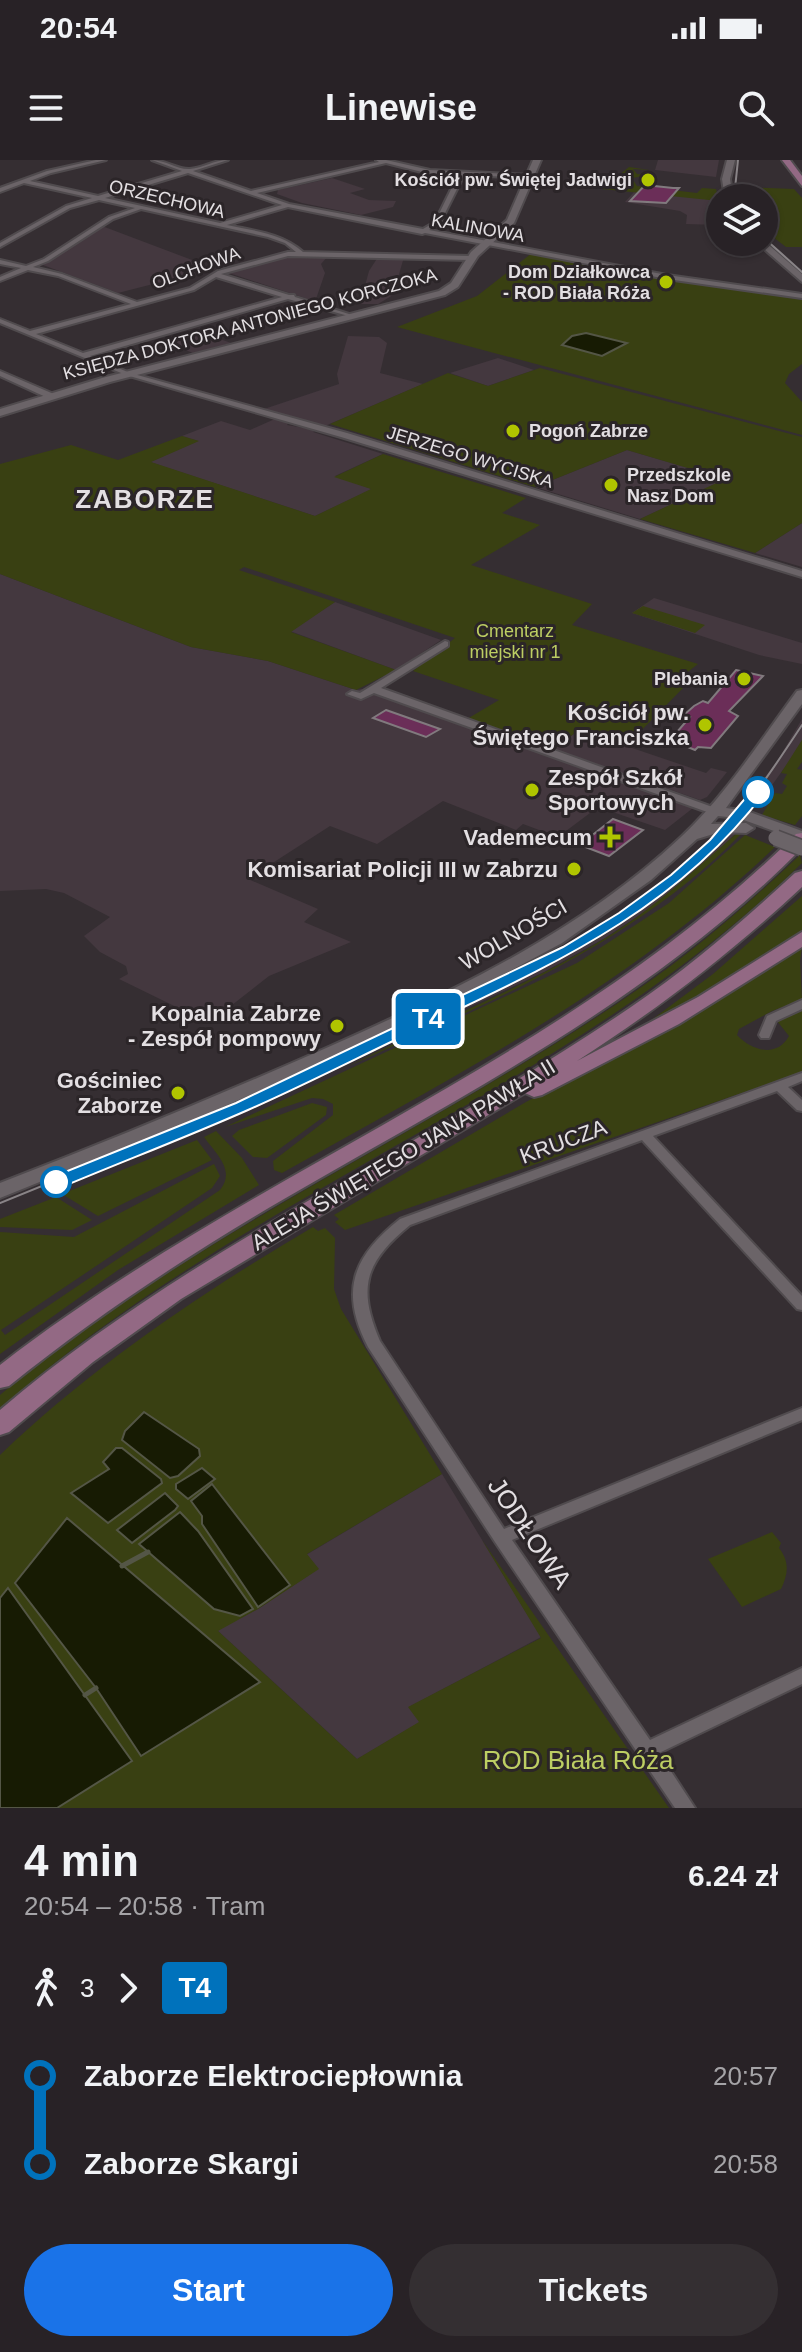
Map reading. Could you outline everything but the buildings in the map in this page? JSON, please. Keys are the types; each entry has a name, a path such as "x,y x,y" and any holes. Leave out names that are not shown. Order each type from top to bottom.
{"main road":[{"path":"786,160 802,183"},
{"name":"ALEJA ŚWIĘTEGO JANA PAWŁA II","path":"0,1379 97,1305 184,1248 504,1064 604,1001 697,934 773,868 791,835"},
{"name":"ALEJA ŚWIĘTEGO JANA PAWŁA II","path":"0,1425 62,1371 132,1319 223,1260 593,1041 678,983 802,877"},
{"path":"433,1138 668,1023 739,983 802,938"}],"street":[{"path":"0,190 103,160"},
{"name":"KALINOWA","path":"155,160 288,205 682,279 802,296"},
{"path":"0,245 64,209 225,160"},
{"name":"KSIĘDZA DOKTORA ANTONIEGO KORCZOKA","path":"0,413 128,374 448,290 470,258 511,221 537,160"},
{"path":"252,192 382,161 415,169 530,177"},
{"path":"726,184 728,162"},
{"path":"422,232 437,223 462,173"},
{"name":"ORZECHOWA","path":"23,181 277,238 300,253"},
{"path":"220,225 288,205"},
{"path":"0,279 29,268 111,218 142,208"},
{"name":"OLCHOWA","path":"31,333 192,289 214,275 300,253 470,258"},
{"path":"776,256 802,279"},
{"path":"0,262 60,275 137,304"},
{"path":"214,275 232,277 350,316"},
{"path":"84,355 292,296"},
{"name":"JERZEGO WYCISKA","path":"0,321 128,374 344,435 802,574"},
{"path":"0,373 53,397"},
{"path":"352,694 361,696 445,644"},
{"path":"373,689 714,811 722,819 743,821 791,835 802,848"},
{"name":"WOLNOŚCI","path":"0,1191 221,1101 465,990 576,926 614,900 690,837 727,796 802,694"},
{"path":"727,796 743,821"},
{"path":"690,837 743,821"},
{"path":"765,1035 771,1019 802,1004"},
{"name":"KRUCZA","path":"362,1275 376,1246 405,1222 802,1077"},
{"path":"779,1085 802,1107"},
{"path":"645,1135 802,1305"},
{"name":"JODŁOWA","path":"362,1275 358,1298 362,1320 373,1343 686,1808"},
{"path":"501,1537 802,1414"},
{"path":"646,1750 802,1676"}],"shaded area":[{"path":"658,160 719,160 716,177 655,170"},
{"path":"332,178 365,189 350,193 369,200 396,201 393,207 361,215 302,203 277,194 278,190"},
{"path":"634,192 706,199 706,225 686,224 687,215 680,211 625,202"},
{"path":"102,226 200,263 183,267 196,273 118,293 43,265"},
{"path":"328,256 321,264 325,273 316,299 229,273 285,257"},
{"path":"378,257 404,257 393,295 378,304 360,304 369,271"},
{"path":"198,331 231,343 193,353 163,341"},
{"path":"586,333 627,343 602,356 562,345 572,336"},
{"path":"348,336 379,337 387,343 380,373 423,384 325,426 264,409 339,384 337,374"},
{"path":"498,358 534,370 488,386 450,373"},
{"path":"277,418 289,422 287,425 316,430 313,432 383,454 335,476 372,489 315,516 150,462 198,441 182,436 221,421 250,430"},
{"path":"627,450 726,479 640,519 535,487"},
{"path":"802,523 802,567 755,553"},
{"path":"0,574 191,647 268,661 356,690 362,689 693,808 665,830 598,807 558,837 523,824 516,830 443,801 377,844 330,826 248,879 318,909 304,922 351,942 269,976 209,1023 119,979 128,974 126,966 100,952 84,936 110,917 64,893 46,889 0,891"},
{"path":"654,598 802,643 802,664 759,655 632,613"},
{"path":"335,602 441,640 396,670 290,631"},
{"path":"802,719 802,740 790,760 760,802 749,799 779,758"},
{"path":"579,730 706,773 711,768 727,772 707,797 700,800 554,749"},
{"path":"723,831 735,834 707,862 647,910 605,938 544,972 431,1025 422,1018 535,966 595,932 674,877"},
{"path":"144,1412 199,1449 200,1456 178,1476 170,1478 122,1440 125,1431"},
{"path":"116,1448 122,1448 162,1483 108,1523 71,1493 109,1469 103,1462"},
{"path":"202,1468 215,1479 188,1499 176,1489 176,1484"},
{"path":"442,1474 541,1637 409,1707 420,1722 357,1759 217,1630 258,1609 318,1569 306,1555"},
{"path":"212,1484 290,1585 258,1607 202,1524 202,1516 191,1501"},
{"path":"165,1493 178,1506 175,1510 132,1543 117,1530"},
{"path":"180,1512 198,1531 253,1609 240,1616 214,1609 139,1544"},
{"path":"67,1518 260,1682 141,1756 96,1688 15,1583"},
{"path":"8,1588 132,1761 57,1808 0,1808 0,1598"}],"green space":[{"path":"629,167 650,170 633,169 637,174 651,175 632,178 637,186 697,193 706,188 706,200 602,189"},
{"path":"778,188 794,189 802,198 802,247 786,247 778,241"},
{"path":"532,253 802,300 802,364 789,374 785,383 802,402 802,435 397,327 477,296"},
{"name":"Pogoń Zabrze","path":"540,368 802,437 802,523 755,553 640,519 725,479 627,450 535,487 330,424 448,373 488,386"},
{"name":"Cmentarz miejski nr 1","path":"182,436 199,441 151,462 315,516 371,489 334,477 383,454 526,498 502,513 540,525 471,565 592,604 572,625 698,664 676,681 686,685 626,746 579,730 554,749 467,719 499,700 413,671 455,638 244,567 239,570 335,602 291,632 396,670 356,690 268,661 191,647 0,574 0,464 71,445 118,460"},
{"path":"643,606 705,625 695,633 632,613"},
{"path":"802,740 802,762 797,769 802,770 802,816 795,825 762,815 775,793 782,794 787,786 782,783 787,774 781,773"},
{"path":"737,833 741,834 698,874 653,909 605,940 504,995 347,1067 509,990 604,939 657,902"},
{"path":"745,835 775,847 719,897 601,986 412,1101 282,1173 274,1170 273,1161 333,1115 333,1104 312,1098 225,1127 577,963 669,903"},
{"path":"800,855 802,863 710,944 612,1015 509,1080 195,1264 95,1333 0,1409 0,1395 152,1283 477,1091 637,990 721,926"},
{"path":"802,896 802,932 710,993 638,1030 713,974"},
{"path":"802,946 802,1000 772,1011 739,1029 737,1035 757,1048 771,1050 778,1047 789,1036 777,1021 778,1018 802,1007 802,1072 345,1230 335,1222 339,1219 334,1215 526,1102 729,994"},
{"path":"312,1103 327,1107 326,1115 267,1158 253,1157 232,1136 239,1130"},
{"path":"216,1131 242,1158 259,1185 118,1270 0,1354 0,1232 74,1237 214,1164 220,1176 212,1188 1,1330 5,1335 220,1190 226,1176 225,1169 204,1137"},
{"path":"197,1140 212,1160 98,1216 62,1194"},
{"path":"56,1197 92,1220 72,1230 0,1227 0,1219"},
{"name":"ROD Biała Róża","path":"313,1227 318,1231 325,1228 335,1238 334,1289 341,1309 442,1474 307,1554 319,1569 258,1609 218,1631 357,1759 419,1722 408,1707 541,1638 482,1540 669,1808 57,1808 132,1761 7,1589 0,1598 0,1455 111,1361 190,1304","holes":["122,1449 161,1479 161,1483 108,1523 72,1493 110,1469","180,1513 198,1531 253,1609 214,1609 139,1545","202,1516 290,1586 258,1607 202,1525","66,1518 259,1682 141,1756 96,1688"]},
{"path":"772,1532 781,1543 779,1548 786,1563 781,1589 742,1607 708,1559"}],"waterway":[{"path":"122,1566 148,1552"},
{"path":"85,1695 96,1688"}],"tram line":[{"path":"735,184 738,160"},
{"path":"778,251 802,272"},
{"path":"0,1203 253,1100 577,943 653,894 705,851 754,795 802,725"},
{"name":"T4","path":"56,1182 166,1140 242,1106 569,951 625,916 676,878 715,843 758,792"}],"place":[{"name":"Kościół pw. Świętej Jadwigi","path":"648,180"},
{"name":"Dom Działkowca - ROD Biała Róża","path":"666,282"},
{"name":"Pogoń Zabrze","path":"513,431"},
{"name":"Przedszkole Nasz Dom","path":"611,485"},
{"name":"Plebania","path":"744,679"},
{"name":"Kościół pw. Świętego Franciszka","path":"705,725"},
{"name":"Zespół Szkół Sportowych","path":"532,790"},
{"name":"Vademecum","path":"610,837"},
{"name":"Komisariat Policji III w Zabrzu","path":"574,869"},
{"name":"Kopalnia Zabrze - Zespół pompowy","path":"337,1026"},
{"name":"Gościniec Zaborze","path":"178,1093"}],"district":[{"name":"ZABORZE","path":"145,499"}]}
